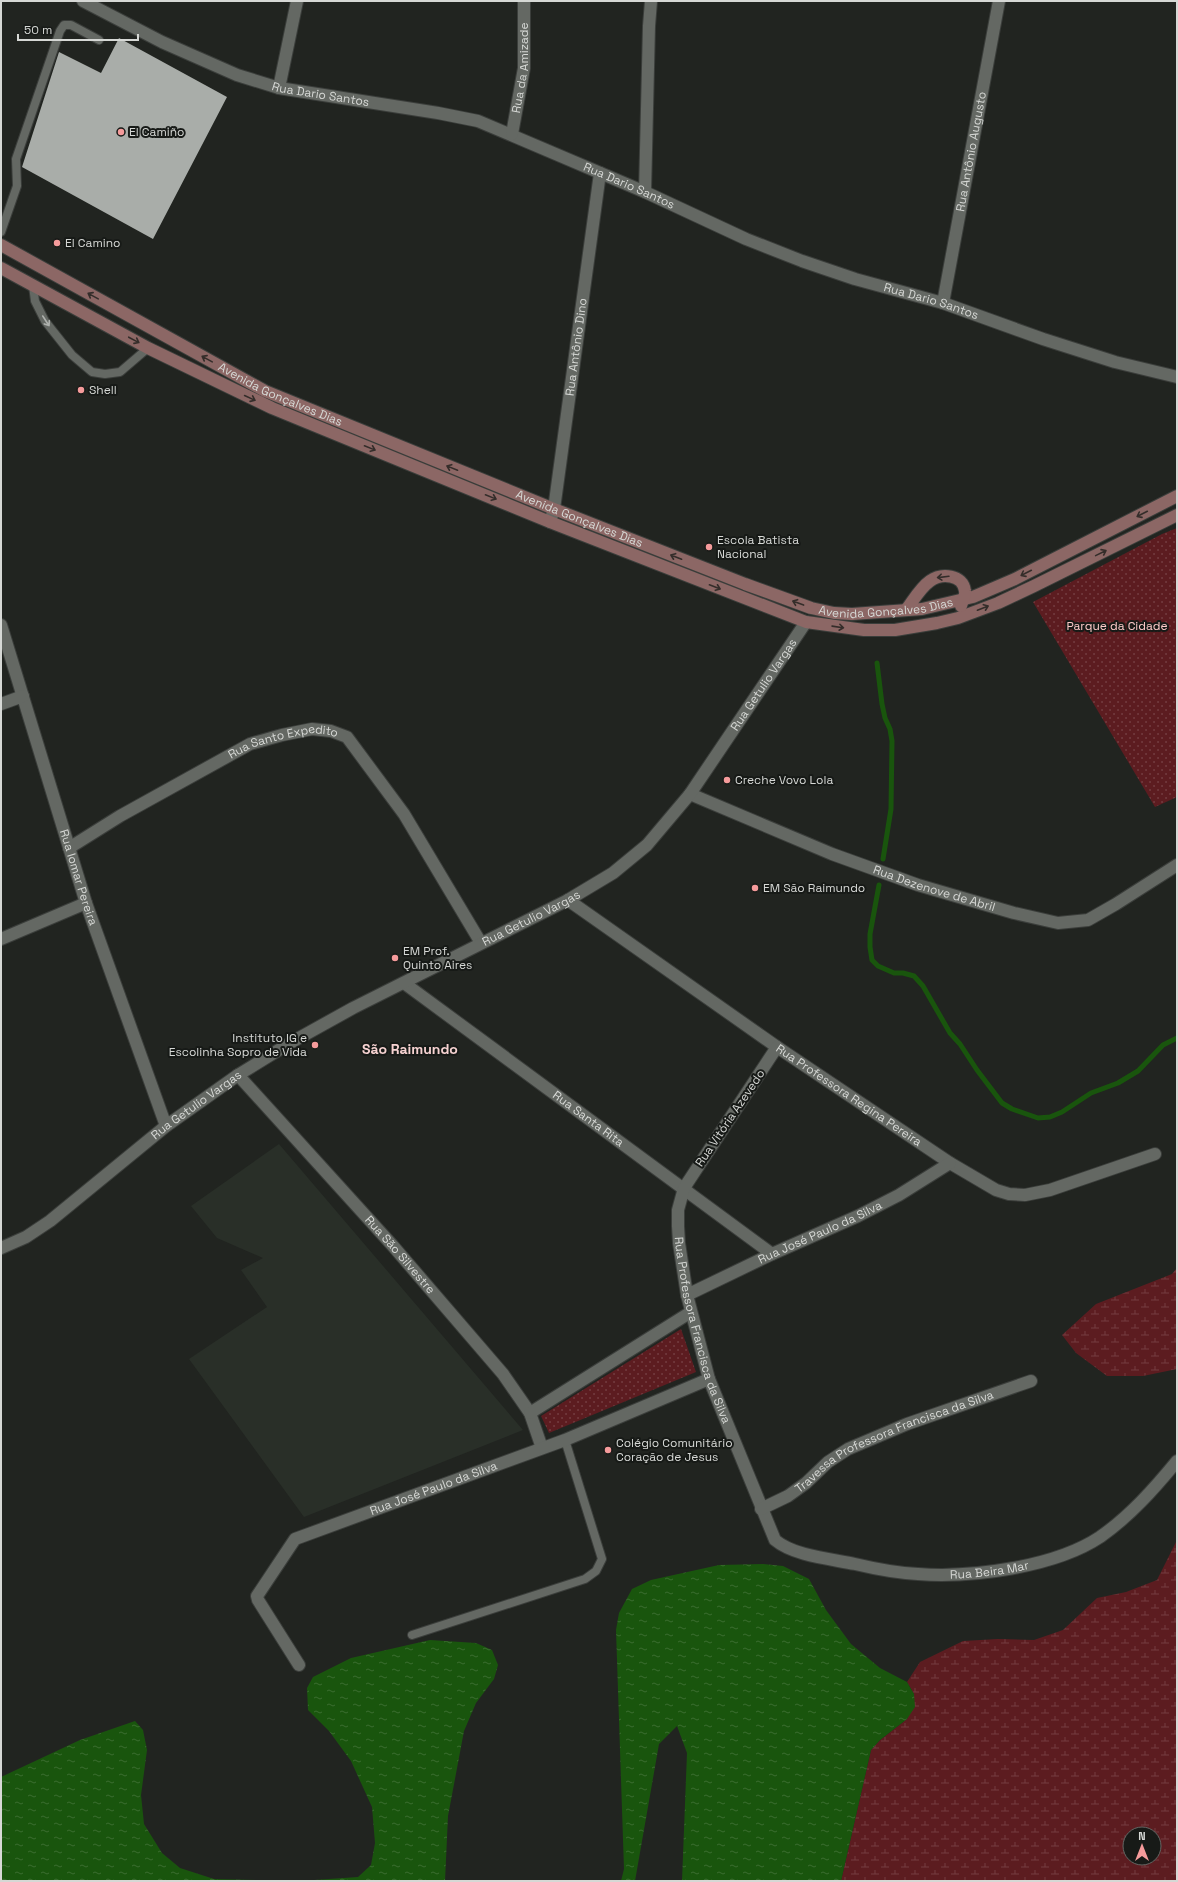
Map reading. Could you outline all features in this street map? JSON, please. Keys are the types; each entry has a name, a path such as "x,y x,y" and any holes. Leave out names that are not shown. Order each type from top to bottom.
{"main road":[{"name":"Avenida Gonçalves Dias","path":"1,245 266,391 554,509 811,608 834,613 872,613 906,610 937,606 963,599 1015,579 1177,496"},
{"name":"Avenida Gonçalves Dias","path":"1,268 148,348 272,408 550,522 806,622 864,630 905,629 958,618 998,603 1177,515"},
{"path":"56,298 72,302 110,321 118,322 125,314"},
{"path":"905,629 954,613 960,606 965,591 959,580 953,576 940,576 928,582 906,610"},
{"path":"806,622 811,617 819,615 851,618 872,613"}],"street":[{"name":"Rua Dario Santos","path":"83,1 162,42 237,75 278,88 438,113 478,121 512,134 645,192 746,240 802,261 855,279 943,303 1043,339 1108,360 1177,377"},
{"path":"278,88 297,1"},
{"name":"Rua da Amizade","path":"512,134 524,68 524,1"},
{"path":"645,192 649,26 652,1"},
{"name":"Rua Antônio Augusto","path":"943,303 999,1"},
{"name":"Rua Antônio Dino","path":"550,522 554,509 600,173"},
{"name":"Rua Getulio Vargas","path":"1,1248 26,1236 50,1221 166,1126 238,1075 290,1043 353,1008 568,900 613,873 647,845 690,794 806,622"},
{"name":"Rua Iomar Pereira","path":"1,625 86,903 166,1126"},
{"path":"1,704 23,696"},
{"name":"Rua Santo Expedito","path":"69,848 120,816 250,744 282,735 312,729 331,731 346,737 404,814 481,943"},
{"name":"Rua Dezenove de Abril","path":"690,794 832,854 918,885 1014,913 1058,923 1088,920 1177,865"},
{"name":"Rua Professora Regina Pereira","path":"568,900 777,1048 950,1163 996,1190 1025,1195 1050,1190 1155,1154"},
{"path":"1,939 86,903"},
{"name":"Rua Santa Rita","path":"404,983 772,1254"},
{"name":"Rua Vitória Azevedo","path":"684,1188 777,1048"},
{"name":"Rua São Silvestre","path":"238,1075 426,1284 503,1374 530,1413 542,1448"},
{"name":"Rua José Paulo da Silva","path":"687,1295 772,1254 858,1216 899,1195 950,1163"},
{"name":"Rua Professora Francisca da Silva","path":"684,1188 678,1210 678,1226 679,1243 691,1312 709,1379 772,1536"},
{"path":"530,1413 691,1312"},
{"name":"Rua José Paulo da Silva","path":"299,1664 258,1600 258,1596 295,1539 566,1440 709,1379"},
{"name":"Travessa Professora Francisca da Silva","path":"761,1509 788,1496 806,1483 828,1462 848,1449 907,1424 1031,1381"},
{"name":"Rua Beira Mar","path":"772,1536 781,1545 813,1556 882,1570 919,1574 963,1574 1024,1565 1073,1551 1098,1538 1117,1524 1149,1494 1177,1461"}],"lane":[{"path":"1,232 17,186 16,159 60,31 64,25 71,25 99,40"},
{"path":"33,286 35,301 45,321 72,355 92,372 105,374 120,372 148,348"},
{"path":"412,1635 586,1579 596,1571 602,1559 566,1440"}],"shaded area":[{"path":"279,1144 523,1430 304,1517 189,1359 267,1307 241,1270 263,1258 217,1238 191,1206"}],"green space":[{"name":"Parque da Cidade","path":"1177,528 1177,797 1155,807 1033,602 1162,534"},
{"path":"1177,1268 1177,1369 1143,1376 1107,1376 1076,1353 1062,1335 1096,1304 1172,1274"},
{"path":"681,1329 696,1372 549,1433 541,1416"},
{"path":"1177,1540 1177,1881 841,1881 871,1750 880,1740 907,1719 914,1694 907,1682 920,1662 963,1641 998,1639 1034,1640 1063,1630 1097,1598 1126,1592 1157,1580"}],"water":[{"path":"763,1564 783,1566 809,1579 826,1610 851,1644 880,1668 907,1682 914,1694 915,1707 907,1719 880,1740 871,1750 841,1881 682,1881 687,1753 677,1726 659,1744 635,1881 621,1881 624,1869 616,1630 619,1613 632,1589 651,1580 719,1565"},
{"path":"430,1640 476,1643 492,1650 498,1665 494,1679 476,1703 464,1731 448,1816 445,1881 300,1881 358,1877 371,1865 375,1843 372,1807 351,1761 329,1731 308,1710 307,1688 313,1677 351,1658"},
{"path":"135,1721 143,1730 147,1750 141,1795 144,1824 162,1853 180,1868 214,1879 300,1881 1,1881 1,1777 80,1740"}],"building":[{"name":"El Camiño","path":"119,38 227,97 153,239 22,167 59,52 101,73"}],"waterway":[{"path":"877,663 882,704 885,718 890,729 892,741 891,809 883,859"},
{"path":"879,885 870,934 872,960 878,966 894,973 903,973 914,976 923,986 950,1033 960,1044 977,1070 1002,1103 1012,1109 1038,1118 1050,1117 1062,1112 1091,1093 1118,1083 1138,1071 1163,1045 1177,1038"}],"place":[{"name":"El Camiño","path":"121,132"},
{"name":"El Camino","path":"57,243"},
{"name":"Shell","path":"81,390"},
{"name":"Escola Batista Nacional","path":"709,547"},
{"name":"Creche Vovo Lola","path":"727,780"},
{"name":"EM São Raimundo","path":"755,888"},
{"name":"EM Prof. Quinto Aires","path":"395,958"},
{"name":"Instituto IG e Escolinha Sopro de Vida","path":"315,1045"},
{"name":"Colégio Comunitário Coração de Jesus","path":"608,1450"}],"district":[{"name":"São Raimundo","path":"410,1049"}]}
